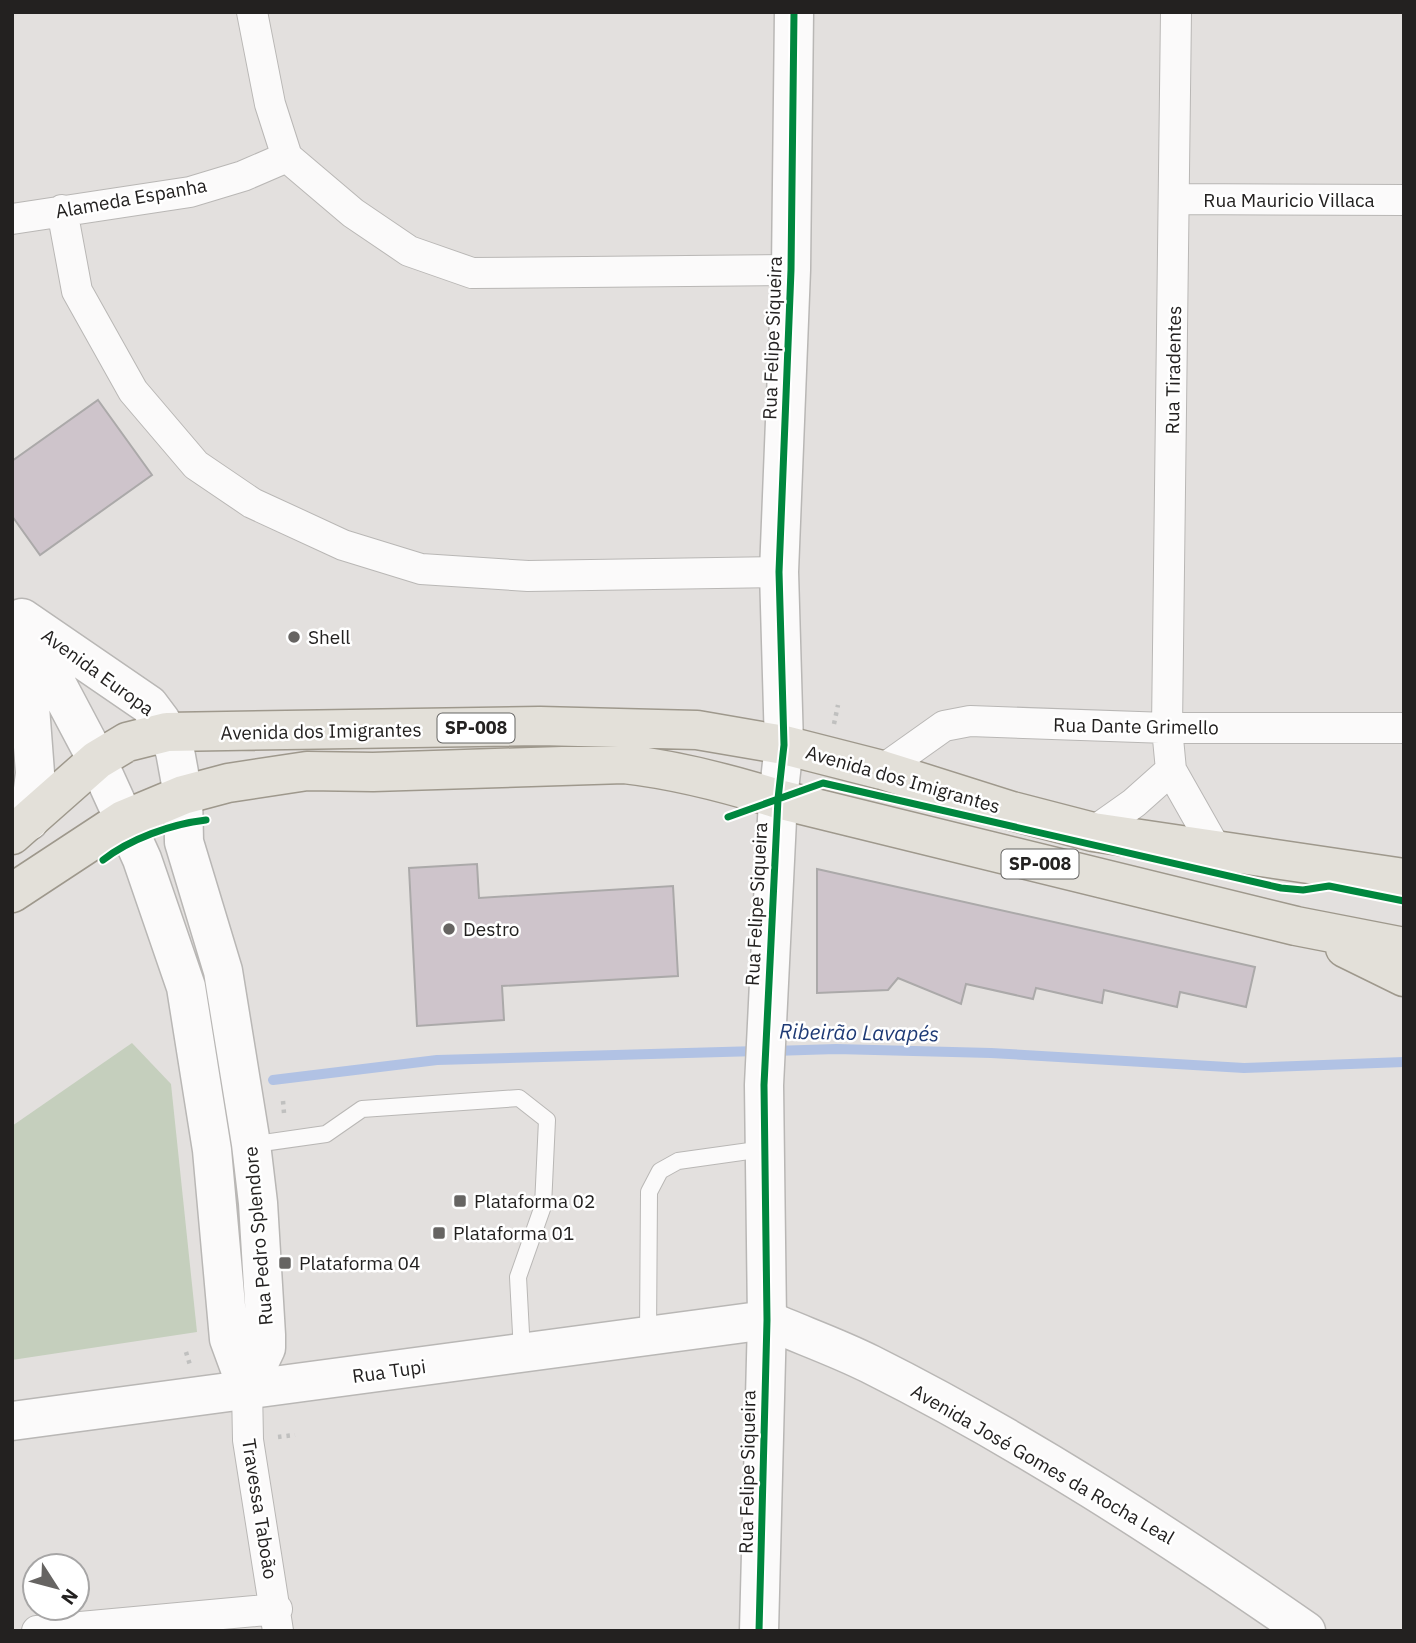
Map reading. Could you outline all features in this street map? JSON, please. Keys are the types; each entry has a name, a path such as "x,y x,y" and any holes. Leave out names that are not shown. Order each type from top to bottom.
{"main road":[{"name":"Avenida dos Imigrantes","path":"21,828 97,760 127,742 167,732 540,726 697,730 784,745 882,769 1012,811 1093,832 1218,853 1404,878"},
{"name":"Avenida dos Imigrantes","path":"12,892 123,820 183,795 228,783 307,771 373,772 624,764 665,768 778,799 1302,927"},
{"path":"1349,872 1404,864"},
{"name":"SP-008","path":"1302,927 1404,947"},
{"path":"1302,927 1404,977"}],"street":[{"path":"252,12 270,104 287,157 353,213 410,251 472,273 792,270"},
{"name":"Rua Felipe Siqueira","path":"759,1631 766,1320 765,1023 778,799 784,745 779,572 792,270 794,12"},
{"name":"Rua Tiradentes","path":"1171,770 1167,728 1176,12"},
{"name":"Alameda Espanha","path":"12,219 190,192 243,176 287,157"},
{"name":"Rua Mauricio Villaca","path":"1175,199 1404,200"},
{"path":"62,210 77,291 133,391 196,465 252,503 342,545 421,569 528,576 779,572"},
{"name":"Avenida Europa","path":"17,610 149,705 167,732 175,751 183,795"},
{"name":"Avenida Europa","path":"17,610 97,760 123,820"},
{"name":"Avenida Europa","path":"17,610 35,773 21,828"},
{"name":"Rua Dante Grimello","path":"882,769 944,726 970,721 1167,728 1404,728"},
{"path":"1093,832 1134,803 1171,770 1218,853"},
{"name":"Rua Pedro Splendore","path":"183,795 184,842 223,971 231,1147 229,1339 247,1388"},
{"name":"Rua Pedro Splendore","path":"123,820 142,859 187,987 231,1147"},
{"name":"Rua Tupi","path":"12,1421 766,1320"},
{"name":"Avenida José Gomes da Rocha Leal","path":"766,1320 869,1363 993,1432 1169,1536 1306,1631"},
{"name":"Travessa Taboão","path":"247,1388 248,1440 277,1620"},
{"path":"37,1631 277,1620"}],"lane":[{"path":"231,1147 326,1134 362,1109 519,1098 547,1120 543,1206 518,1277 522,1353"},
{"path":"648,1336 649,1192 660,1171 678,1161 766,1149"}],"green space":[{"path":"132,1043 171,1084 197,1332 12,1360 12,1126"}],"building":[{"path":"98,400 152,475 40,555 12,516 12,461"},
{"path":"477,864 479,898 673,886 678,976 502,986 504,1020 417,1026 409,868"},
{"path":"817,869 1255,967 1246,1007 1180,992 1177,1007 1104,990 1102,1003 1036,988 1033,999 966,984 961,1004 898,978 888,990 817,993"}],"waterway":[{"name":"Ribeirão Lavapés","path":"773,1051 836,1049 991,1053 1244,1068 1404,1062"},
{"name":"Ribeirão Lavapés","path":"273,1080 437,1060 758,1051"}],"cycle path":[{"path":"759,1631 767,1320 764,1085 778,799 784,745 779,572 791,270 794,12"},
{"path":"728,817 823,783 1281,888 1303,890 1329,886 1404,901"},
{"path":"103,860 126,845 152,834 206,820"}],"place":[{"name":"Shell","path":"294,637"},
{"name":"Destro","path":"449,929"},
{"name":"Plataforma 02","path":"460,1201"},
{"name":"Plataforma 01","path":"439,1233"},
{"name":"Plataforma 04","path":"285,1263"}]}
